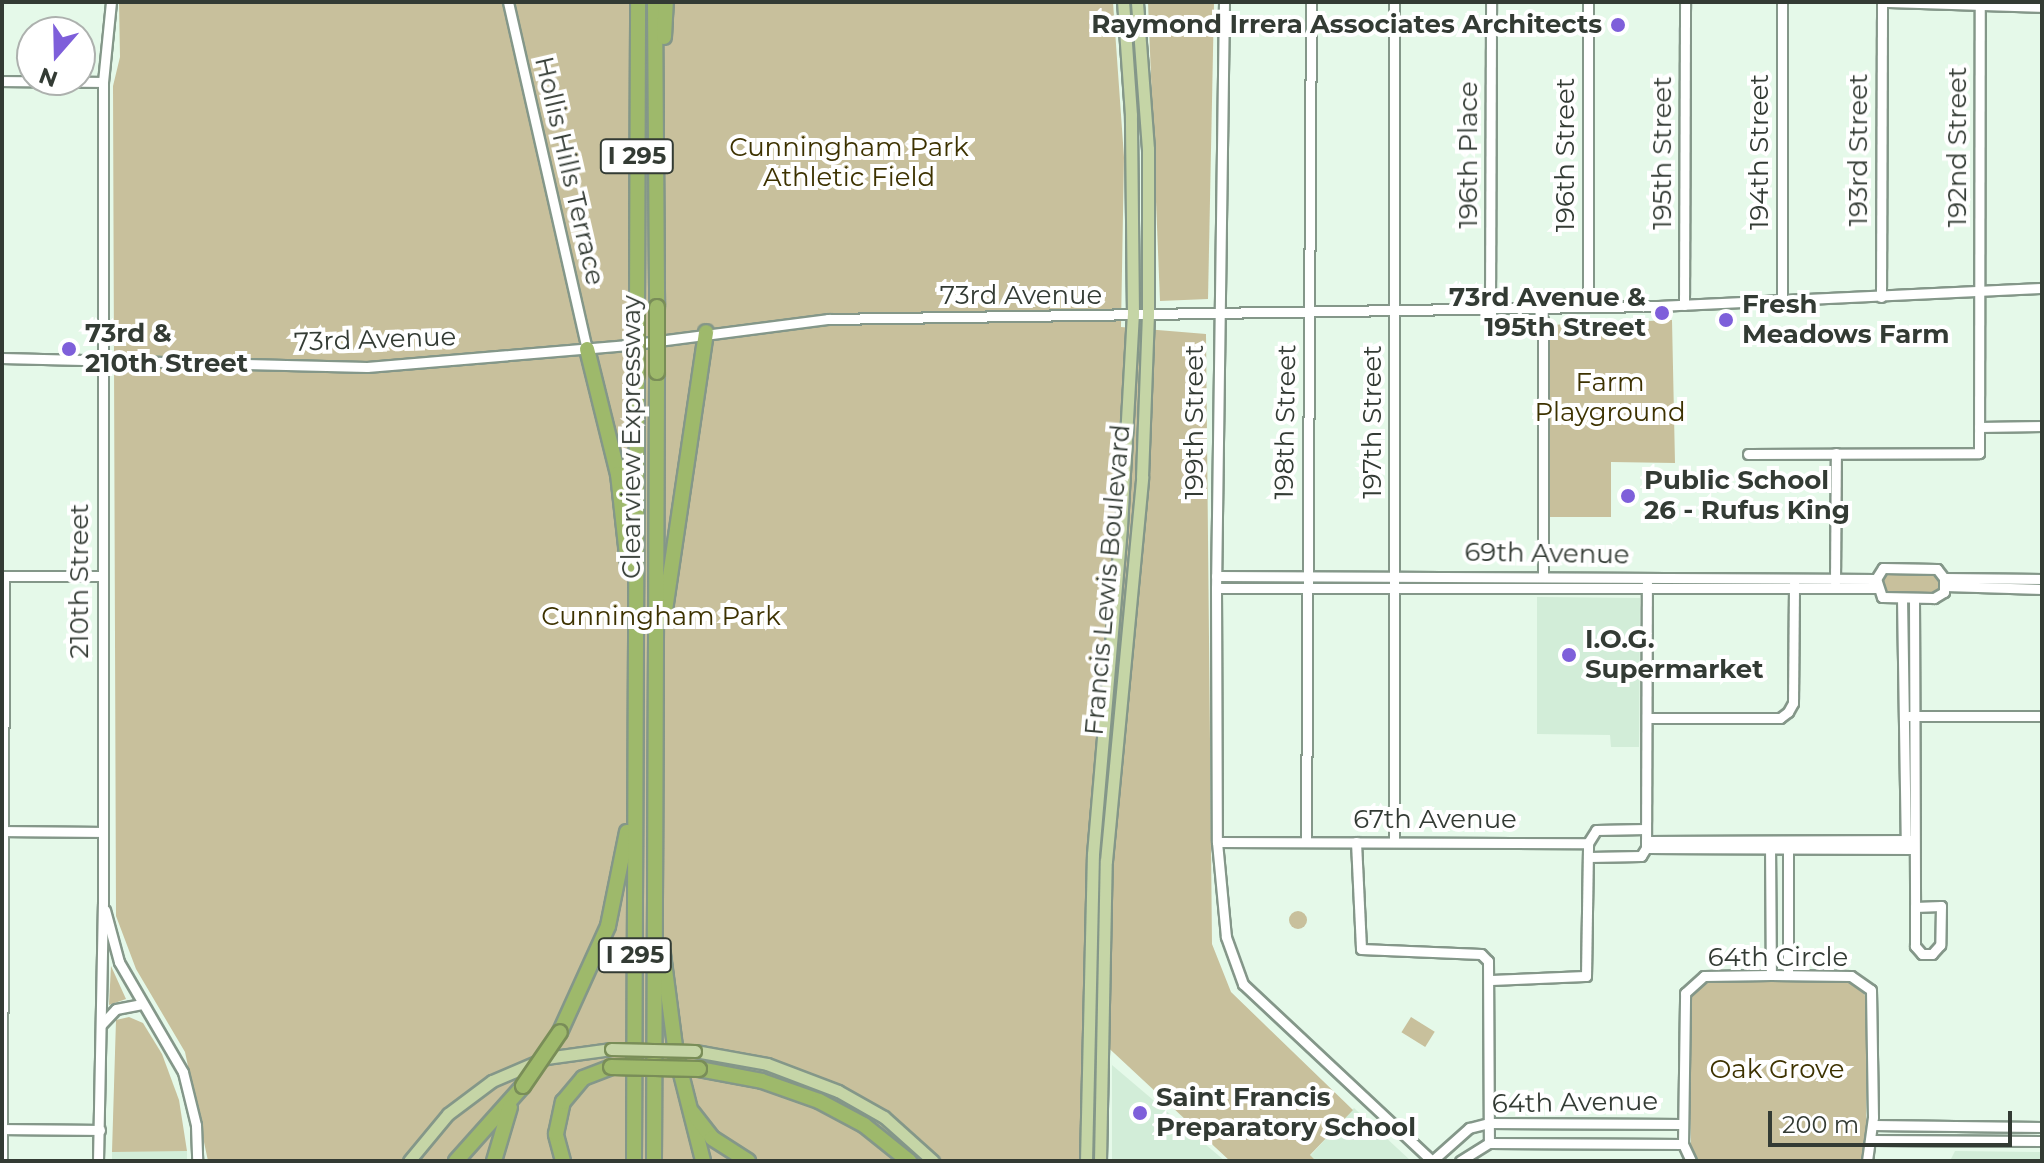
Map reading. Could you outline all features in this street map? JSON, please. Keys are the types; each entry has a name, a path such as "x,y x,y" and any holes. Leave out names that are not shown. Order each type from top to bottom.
{"highway":[{"name":"Clearview Expressway","path":"634,1161 636,2"},
{"name":"Clearview Expressway","path":"654,1161 655,2"},
{"path":"657,173 666,2"},
{"path":"656,677 706,332"},
{"path":"587,349 619,482 636,650"},
{"path":"494,1161 507,1114 560,1032 593,967 617,895 636,748"},
{"path":"655,870 679,1071 703,1161"},
{"path":"563,1161 556,1134 563,1102 583,1078 611,1067 699,1069 762,1081 819,1101 864,1125 909,1161"},
{"path":"679,1071 699,1122 721,1145 748,1161"},
{"path":"456,1161 523,1086"}],"main road":[{"name":"Francis Lewis Boulevard","path":"1086,1161 1093,854 1121,527 1133,315 1131,115 1123,2"},
{"name":"Francis Lewis Boulevard","path":"1100,1161 1106,861 1142,477 1148,315 1148,149 1137,2"},
{"path":"409,1161 448,1114 492,1081 546,1058 611,1049 695,1051 767,1064 838,1091 884,1117 933,1161"}],"street":[{"name":"210th Street","path":"98,1161 103,903 103,82 111,2"},
{"name":"Hollis Hills Terrace","path":"508,2 587,349"},
{"name":"199th Street","path":"1224,2 1217,315 1216,588 1217,842 1226,937 1243,984 1432,1161"},
{"name":"198th Street","path":"1306,842 1311,2"},
{"name":"197th Street","path":"1394,2 1394,842"},
{"name":"196th Place","path":"1490,309 1491,2"},
{"name":"196th Street","path":"1588,2 1588,307"},
{"name":"195th Street","path":"1684,305 1685,2"},
{"name":"194th Street","path":"1782,2 1782,303"},
{"path":"1883,2 2042,7"},
{"name":"193rd Street","path":"1881,297 1883,2"},
{"name":"192nd Street","path":"1979,427 1980,4"},
{"path":"2,81 103,82"},
{"name":"73rd Avenue","path":"2,358 367,367 587,349 828,319 1217,315 1782,303 2042,288"},
{"path":"1543,320 1543,575"},
{"path":"1748,454 1979,453 1979,427 2042,426"},
{"path":"1835,584 1836,453"},
{"name":"69th Avenue","path":"1945,582 1934,598 1882,597 1876,584 1883,568 1932,568 1945,582 2042,589"},
{"name":"69th Avenue","path":"1216,588 1395,575 1543,575 1647,583"},
{"path":"2,1161 3,576 102,576"},
{"name":"69th Avenue","path":"1216,576 1395,587 1647,583 1876,584"},
{"name":"69th Avenue","path":"1945,582 2042,579"},
{"path":"1589,857 1641,856 1646,844 1647,583"},
{"path":"1647,718 1780,718 1788,712 1793,703 1794,583"},
{"path":"1902,598 1903,716 1915,946 1922,954 1932,954 1940,945 1941,906 1915,907"},
{"path":"1911,843 1914,598"},
{"path":"1903,716 2042,716"},
{"name":"67th Avenue","path":"1217,842 1588,843 1596,830 1646,829"},
{"path":"3,831 102,832"},
{"path":"1356,842 1357,942 1361,949 1481,954 1490,980 1489,1143"},
{"path":"1490,980 1586,976 1588,843"},
{"path":"1646,844 1911,843"},
{"path":"1770,844 1771,975"},
{"path":"1788,844 1788,975"},
{"path":"103,903 109,934 141,1004 183,1072 196,1125 197,1161"},
{"name":"64th Circle","path":"1691,1161 1683,1144 1685,993 1704,976 1771,975 1851,976 1871,990 1873,1125 1867,1161"},
{"path":"100,1027 112,1011 141,1004"},
{"name":"64th Avenue","path":"1432,1161 1469,1128 1489,1123 1683,1124"},
{"path":"1599,1123 1599,1143"},
{"path":"1873,1125 2042,1127"},
{"path":"2,1129 100,1130"},
{"path":"1872,1140 2042,1141"},
{"name":"64th Avenue","path":"1460,1161 1489,1143 1683,1144"}],"shaded area":[{"path":"1537,597 1640,598 1639,747 1611,747 1610,735 1537,734"},
{"name":"Saint Francis Preparatory School","path":"1112,1065 1225,1161 1112,1161"},
{"path":"1354,1108 1411,1161 1316,1161 1310,1156"},
{"path":"112,1151 187,1151 187,1161 112,1161"},
{"path":"1955,1151 2042,1152 2042,1161 1950,1161"}],"green space":[{"name":"Cunningham Park","path":"119,2 1113,2 1124,157 1121,327 1206,334 1212,944 1231,992 1353,1110 1310,1155 1316,1161 1230,1161 1085,1026 1081,1161 208,1161 185,1052 136,969 116,916 113,86 120,57"},
{"path":"1148,2 1214,2 1208,299 1160,301"},
{"name":"Farm Playground","path":"1672,320 1675,463 1611,462 1611,517 1548,517 1548,325"},
{"path":"1884,573 1934,573 1940,578 1940,589 1934,595 1887,594 1880,589"},
{"path":"1294,911 1302,911 1307,920 1305,927 1294,929 1289,924 1289,916"},
{"path":"111,966 126,999 109,1005"},
{"name":"Oak Grove","path":"1708,979 1857,982 1867,999 1866,1153 1859,1161 1696,1161 1691,1153 1688,1000 1695,986"},
{"path":"129,1017 143,1023 162,1054 179,1100 187,1151 112,1152 116,1020"},
{"path":"1411,1017 1435,1032 1425,1047 1401,1032"}],"place":[{"name":"Raymond Irrera Associates Architects","path":"1618,25"},
{"name":"73rd Avenue & 195th Street","path":"1662,313"},
{"name":"Fresh Meadows Farm","path":"1726,320"},
{"name":"73rd & 210th Street","path":"69,349"},
{"name":"Public School 26 - Rufus King","path":"1628,496"},
{"name":"I.O.G. Supermarket","path":"1569,655"},
{"name":"Saint Francis Preparatory School","path":"1140,1113"}],"park label":[{"name":"Cunningham Park Athletic Field","path":"849,163"}]}
